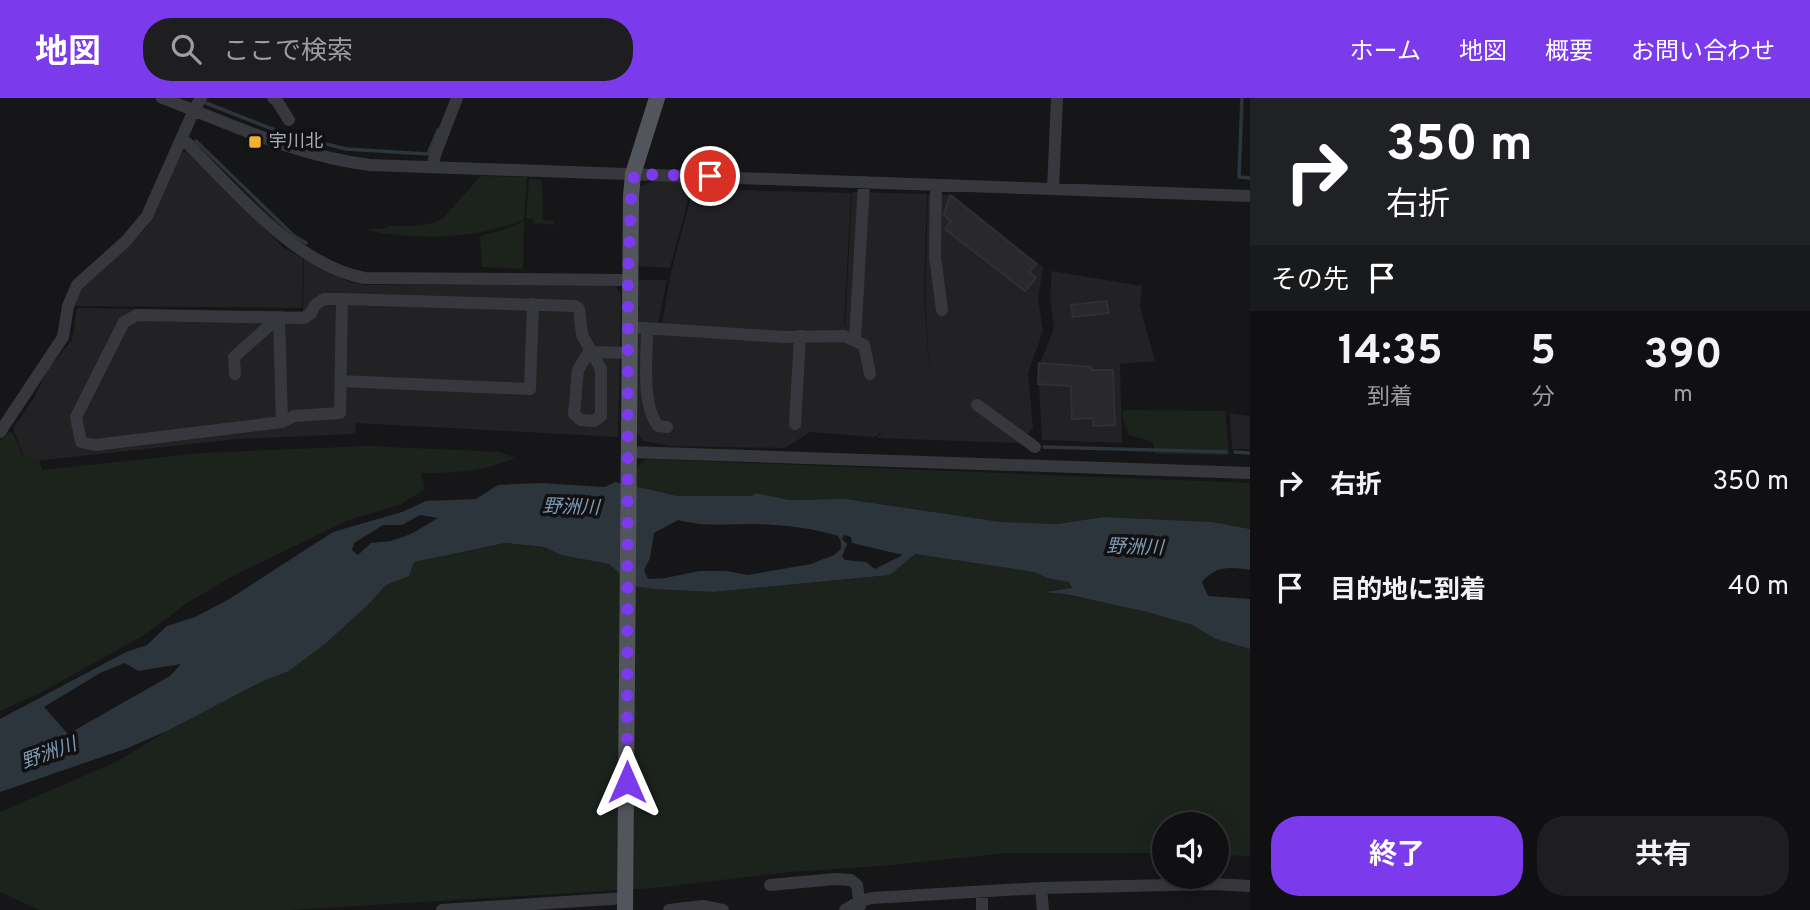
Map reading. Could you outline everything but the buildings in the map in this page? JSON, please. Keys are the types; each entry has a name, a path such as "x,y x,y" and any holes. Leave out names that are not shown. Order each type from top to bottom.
{"main road":[{"path":"625,904 628,280 631,196 634,174 657,98"}],"street":[{"path":"162,98 266,140 337,161 370,165 1250,196"},
{"path":"0,432 63,337 68,306 77,285 117,251 141,225 201,98"},
{"path":"273,98 289,120"},
{"path":"432,167 457,98"},
{"path":"1053,189 1057,98"},
{"path":"182,138 289,243 350,276 628,280"},
{"path":"855,340 863,182"},
{"path":"936,185 935,256 942,310"},
{"path":"342,299 340,413 295,416 282,422 95,445 81,442 76,418 119,330 130,317 137,315 304,318 311,313 314,305 324,299 342,299 533,304 575,306 579,309 582,335 589,352 601,369 601,416 594,421 581,420 574,414 578,370 589,352"},
{"path":"340,381 530,389 533,304"},
{"path":"235,374 234,358 279,317"},
{"path":"279,317 282,422"},
{"path":"628,327 844,336 864,345 870,374"},
{"path":"647,328 651,416 658,426 667,427"},
{"path":"795,424 800,336"},
{"path":"589,352 628,353"},
{"path":"976,405 1035,447"},
{"path":"628,459 1250,474"},
{"path":"770,885 851,880 857,886 860,906"},
{"path":"845,910 860,906 872,898 919,895 1041,888 1212,884 1250,886"},
{"path":"1041,888 1042,910"},
{"path":"982,892 982,910"},
{"path":"919,895 920,910"},
{"path":"442,910 625,904"},
{"path":"669,910 703,906 723,910"}],"shaded area":[{"path":"187,151 284,248 303,258 302,308 73,306 80,287 132,243 147,226 179,153"},
{"path":"481,176 527,177 524,220 485,231 446,236 406,236 366,230 436,222 442,219"},
{"path":"529,179 542,180 543,220 554,221 554,225 534,223 533,219 526,218"},
{"path":"655,180 693,182 670,268 633,266 639,187"},
{"path":"693,189 851,193 844,325 819,333 845,325 852,192 927,194 924,298 930,379 925,297 928,194 953,195 1043,267 1038,299 1043,331 1028,373 1033,428 1020,443 877,438 884,429 875,437 810,432 785,448 670,446 643,441 634,429 635,285 639,280 667,280 658,324 662,324 671,272"},
{"path":"524,221 523,269 482,267 480,236"},
{"path":"304,258 350,282 365,285 615,285 621,296 618,437 356,423 355,434 236,439 26,462 13,428 32,401 49,368 72,340 77,308 303,311"},
{"path":"1052,271 1142,286 1140,307 1155,361 1120,364 1122,443 1042,440 1038,369 1054,328 1050,297"},
{"path":"1123,410 1225,411 1229,455 1155,454 1153,442 1129,435 1122,416"},
{"path":"1230,413 1250,416 1250,449 1232,449"},
{"path":"7,432 13,433 24,458 38,458 42,470 202,453 369,446 500,452 515,458 469,471 421,473 425,489 401,504 346,521 237,574 187,603 146,634 38,694 0,711 0,442"},
{"path":"647,459 1250,483 1250,529 1212,522 1104,517 1057,524 1001,522 845,499 790,500 755,493 752,496 677,496 634,488 635,470"},
{"path":"505,543 544,547 561,555 609,564 635,586 713,592 890,575 915,554 1034,572 1047,578 1069,582 1072,589 1045,592 1101,601 1192,625 1216,639 1250,649 1250,856 1229,855 1229,812 1152,812 1152,853 1007,853 789,872 654,888 288,910 40,910 0,892 0,812 116,762 169,730 261,682 289,671 325,644 386,585 409,576 413,562"}],"water":[{"name":"野洲川","path":"615,482 677,496 752,496 755,493 790,500 845,499 1001,522 1057,524 1104,517 1212,522 1250,529 1250,570 1224,568 1207,576 1202,582 1208,596 1250,599 1250,649 1216,639 1192,625 1147,612 1070,595 1043,592 1072,588 1069,582 1047,578 1034,572 915,554 890,575 713,592 634,586 609,564 561,555 544,547 505,543 414,562 409,576 386,585 325,644 289,671 261,682 169,730 128,748 0,792 0,719 126,652 147,645 167,626 195,617 231,598 333,532 402,512 426,501 476,499 498,485 540,483 605,487","holes":["420,515 438,518 411,534 391,541 371,543 358,555 352,550 354,543 383,525 402,525","678,520 706,524 776,525 838,536 841,549 834,555 811,564 748,575 726,571 700,571 648,579 644,570 650,558 654,533","844,535 851,537 852,543 903,555 875,569 866,562 845,560 842,556 847,544 842,539","125,663 138,671 181,664 170,676 68,734 44,707 100,673"]}],"waterway":[{"path":"1242,98 1239,177 1250,178"},
{"path":"206,103 280,132"},
{"path":"290,135 346,149 428,154 438,130"},
{"path":"196,141 294,236 306,243"},
{"path":"1044,447 1226,452"},
{"path":"1235,452 1250,453"}],"place":[{"name":"宇川北","path":"255,142"}],"route":[{"path":"627,782 628,280 634,174 710,176"}]}
